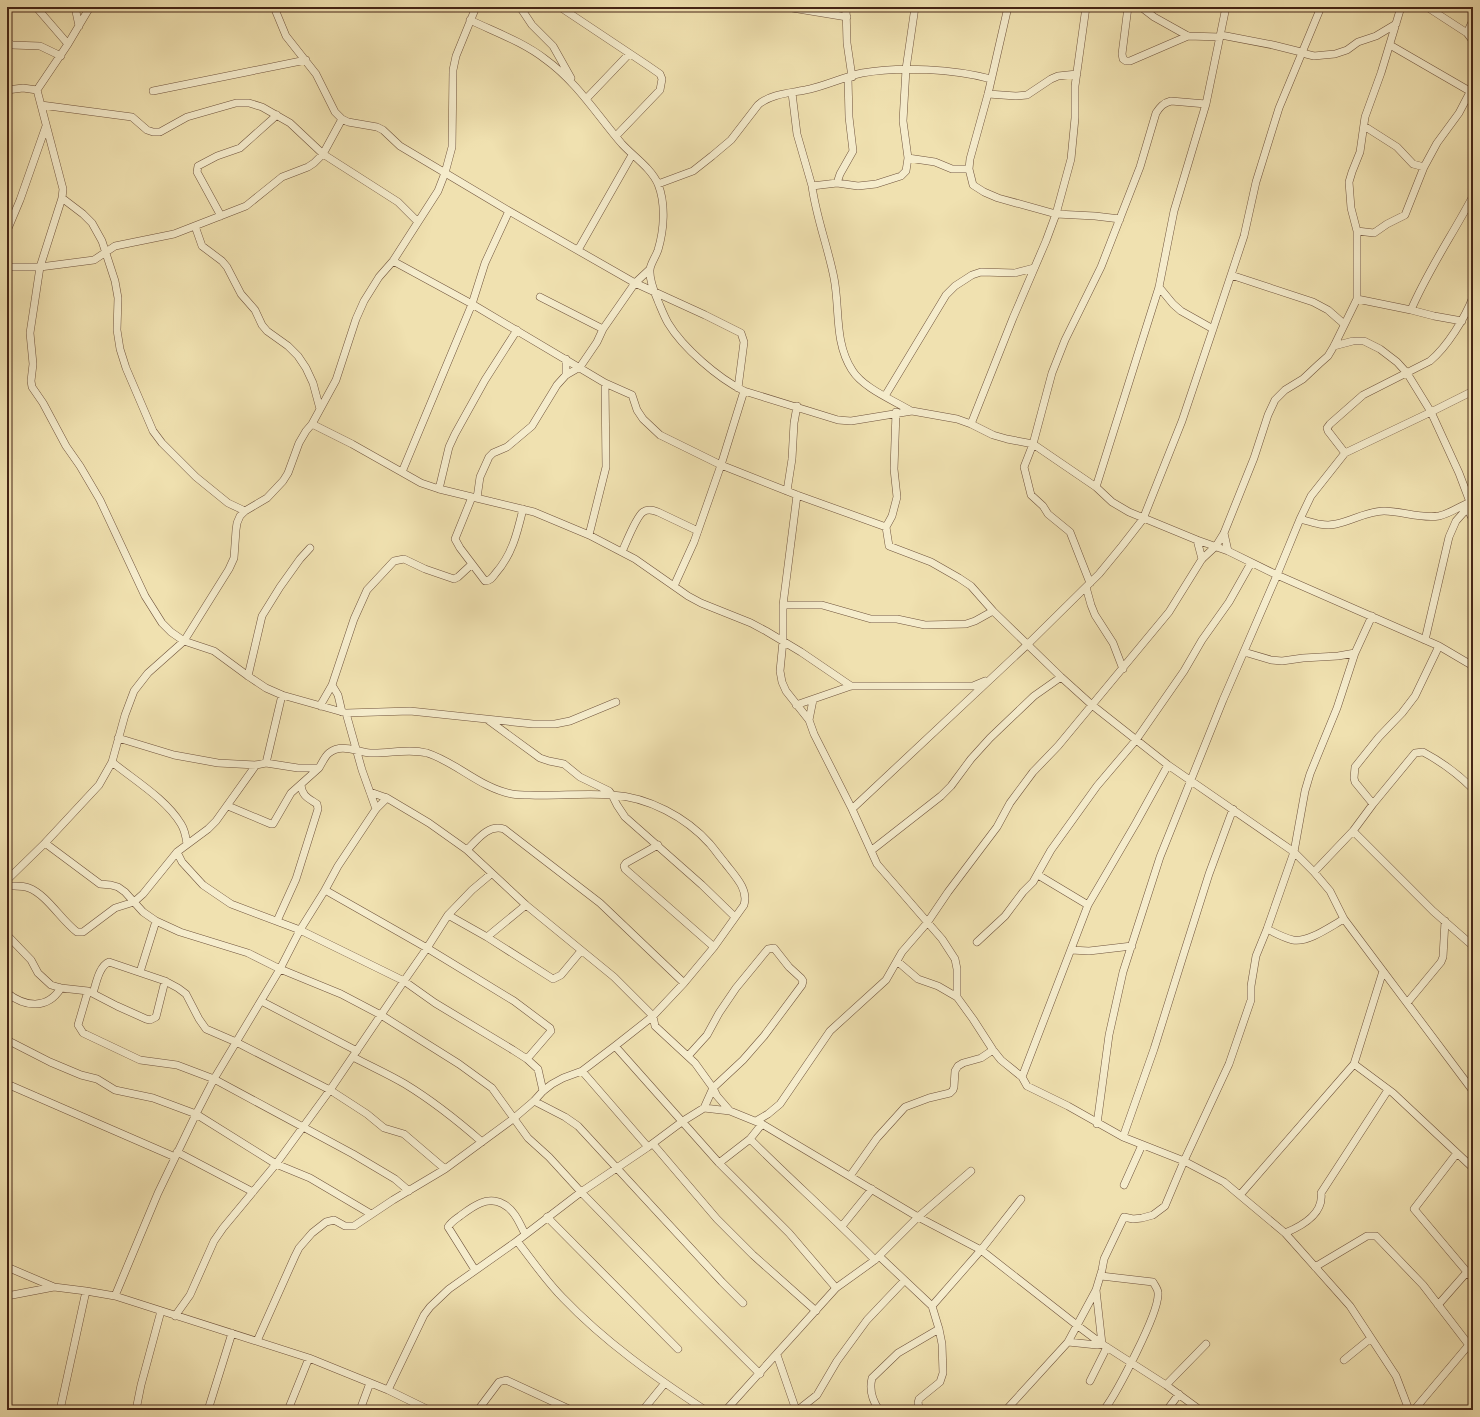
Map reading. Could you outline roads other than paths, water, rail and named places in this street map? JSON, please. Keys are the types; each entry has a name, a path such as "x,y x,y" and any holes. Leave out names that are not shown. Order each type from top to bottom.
{"street":[{"path":"36,7 68,44"},
{"path":"75,7 79,26"},
{"path":"90,7 61,56 38,90 63,189 62,198 40,267 30,332 33,364 31,381 32,388 43,403 60,436 100,500 145,596 162,623 171,632 184,641 214,651 266,688 282,695 344,713 410,711 533,724 555,724 570,721 616,702"},
{"path":"274,7 286,36 316,74 335,112 342,119 348,122 377,127 383,130 400,146 509,211 635,283 741,333 744,342 741,390 722,465 692,550 674,586"},
{"path":"7,880 45,843 99,785 112,762 130,702 141,682 148,673 184,641 229,569 236,549 237,523 245,511 267,498 283,481 288,473 306,431 312,424 336,380 364,301 379,277 393,261 438,191 445,173 452,147 453,70 456,56 476,7"},
{"path":"520,7 532,25 553,46 575,86"},
{"path":"560,7 660,74 662,79 660,90 616,136"},
{"path":"786,7 847,17"},
{"path":"837,183 840,174 853,151 849,117 850,77 846,7"},
{"path":"812,186 837,183 858,186 876,184 901,176 906,171 908,158 903,121 906,69 915,7"},
{"path":"1008,7 988,94 970,159 969,169 973,185 998,198 1056,214 1120,219"},
{"path":"971,424 1056,214 1071,159 1075,118 1075,86 1086,7"},
{"path":"1128,7 1122,54 1123,59 1130,62 1188,36 1220,36 1301,52 1314,56 1335,54 1347,50 1358,42 1376,36 1396,24"},
{"path":"1141,7 1154,17 1188,36"},
{"path":"1096,487 1159,287 1174,211 1206,104 1226,7"},
{"path":"852,809 1028,644 1099,574 1143,518 1182,421 1214,329 1244,236 1256,182 1279,108 1321,7"},
{"path":"719,1163 750,1139 759,1122 780,1104 830,1031 886,980 902,952 927,923 948,892 997,827 1010,803 1033,772 1058,746 1169,612 1202,559 1216,546 1224,532 1254,458 1268,415 1275,400 1285,390 1303,379 1328,356 1334,346 1357,299 1358,231 1352,208 1349,182 1360,152 1368,107 1390,45 1401,7"},
{"path":"1426,7 1467,33 1473,41"},
{"path":"470,20 524,46 545,58 564,74 632,155 648,170 658,184 662,201 663,220 659,244 650,268 635,283 603,329 597,342 580,367 566,375 557,385 532,426 507,447 493,453 489,457 484,467 474,497 455,537 460,548 485,581 490,580 510,554 523,509"},
{"path":"1467,33 1473,20"},
{"path":"7,39 12,45 40,46 61,56"},
{"path":"1358,231 1374,233 1386,224 1405,215 1424,167 1437,143 1472,92 1390,45"},
{"path":"586,99 629,54"},
{"path":"153,90 306,60"},
{"path":"658,184 693,171 712,156 731,140 763,101 864,73 906,69 970,73 991,79"},
{"path":"988,94 1016,96 1027,94 1058,76 1077,74"},
{"path":"7,90 23,88 38,90"},
{"path":"792,93 797,134 812,186 814,204 835,279 840,336 845,356 852,370 861,381 912,410 957,419 1007,440 1033,444 1096,487 1112,502 1143,518 1228,551 1277,575 1439,646 1473,666"},
{"path":"1123,669 1113,643 1095,615 1088,585 1070,532 1048,514 1043,506 1030,493 1024,466 1033,444 1052,373 1065,340 1101,267 1140,168 1156,113 1160,107 1171,101 1206,104"},
{"path":"41,105 132,117 147,130 160,132 187,117 236,103 249,103 277,115 290,123 323,154 398,202 418,222"},
{"path":"221,216 197,169 198,166 216,156 240,148 277,115"},
{"path":"7,267 40,267 94,260 115,246 174,234 246,206 282,177 308,167 323,154 342,119"},
{"path":"7,232 46,126"},
{"path":"1364,126 1397,147 1413,164 1424,167"},
{"path":"578,250 632,155"},
{"path":"908,158 935,162 952,169 969,169"},
{"path":"1411,310 1422,285 1453,234 1473,196"},
{"path":"62,198 92,223 102,242 115,281 118,298 117,330 120,349 126,368 154,431 170,452 196,477 228,503 245,511"},
{"path":"402,472 472,304 485,262 509,211"},
{"path":"195,226 202,246 222,261 227,267 241,294 255,310 262,325 267,331 293,351 306,368 313,383 320,409"},
{"path":"102,242 115,246"},
{"path":"94,260 109,265"},
{"path":"393,261 472,304 605,383 632,395 637,410 643,419 660,435 722,465 797,495 886,527"},
{"path":"650,268 651,282 654,292 668,323 675,333 711,370 741,390 838,420 851,421 912,410"},
{"path":"886,396 946,295 955,286 965,278 981,272 1015,273 1034,268"},
{"path":"1231,275 1313,302 1328,310 1344,324"},
{"path":"1159,287 1181,311 1214,329"},
{"path":"540,297 603,329"},
{"path":"1357,299 1462,321"},
{"path":"1345,453 1328,431 1327,428 1330,424 1363,395 1430,361 1437,355 1462,321 1472,300"},
{"path":"439,489 449,447 455,434 482,386 517,330"},
{"path":"1334,346 1353,341 1364,341 1380,349 1397,362 1407,373 1431,412 1459,473 1471,503 1473,520"},
{"path":"566,359 566,375"},
{"path":"590,535 606,467 605,383"},
{"path":"1097,1124 1109,1035 1123,972 1160,857 1223,700 1311,496 1345,453 1473,390"},
{"path":"787,491 792,459 796,406"},
{"path":"896,412 894,469 897,497 892,516 886,527 889,546 931,562 971,586 993,611 1061,677 1092,704 1168,765 1294,852 1330,891 1344,919 1473,1091"},
{"path":"312,424 352,444 421,483 439,489 546,516 590,535 635,559 701,603 751,623 783,641 851,686"},
{"path":"797,495 783,605 783,641 780,671 782,682 786,691 808,720 872,850 874,858 884,873 942,939 955,959 957,997"},
{"path":"1300,519 1321,525 1336,524 1365,514 1384,511 1414,516 1438,516 1450,513 1471,503"},
{"path":"1425,640 1449,537 1456,521 1471,503"},
{"path":"622,552 640,516 645,511 653,510 698,531"},
{"path":"1224,532 1228,551"},
{"path":"1197,540 1202,559"},
{"path":"248,676 262,616 280,587 300,559 310,548"},
{"path":"320,706 332,685 354,619 367,590 394,561 404,559 425,569 454,579 472,564"},
{"path":"977,942 1005,916 1038,875 1052,850 1097,786 1136,740 1184,671 1202,640 1229,602 1251,563"},
{"path":"783,605 822,605 871,619 897,620 925,625 966,624 975,621 993,611"},
{"path":"1006,1410 1068,1342 1078,1326 1096,1290 1104,1259 1124,1217 1133,1219 1142,1218 1153,1215 1165,1206 1229,1064 1251,1000 1250,986 1256,956 1294,852 1305,791 1310,774 1337,708 1355,653 1372,616"},
{"path":"1373,804 1354,778 1356,767 1379,737 1416,696 1439,646"},
{"path":"1244,652 1271,660 1282,661 1355,653"},
{"path":"872,850 941,796 990,738 1034,696 1061,677"},
{"path":"796,705 851,686 967,686 979,684 989,679"},
{"path":"332,685 338,695 364,777 376,809"},
{"path":"266,763 282,695"},
{"path":"808,720 812,700"},
{"path":"488,719 540,758 549,762 564,764 590,783 605,788 612,795 616,806 625,817 658,845 735,917"},
{"path":"118,738 174,755 218,763 256,765 266,763 298,768 319,768"},
{"path":"228,806 271,824 291,793 319,768 328,754 337,749 356,749 368,753 410,751 428,754 442,760 491,788 512,794 550,796 612,795 644,800 660,807 676,816 710,844 739,882 746,899 744,905 714,947 684,983 653,1016 615,1046 582,1071 562,1078 543,1091 513,1119 445,1169 354,1226 345,1226 334,1220 326,1222 312,1233 295,1256 257,1341"},
{"path":"1314,872 1353,831 1415,753 1424,752 1441,761 1473,789"},
{"path":"112,762 162,801 181,823 186,834 187,844"},
{"path":"7,886 21,886 29,888 39,894 77,932 83,932 115,908 134,902 177,852 208,829 228,806 256,765"},
{"path":"1022,1077 1088,905 1168,765"},
{"path":"277,920 296,879 318,808 317,804 305,797 301,785"},
{"path":"370,792 387,798 429,823 467,850 526,905 614,977 653,1016 655,1026 701,1070 717,1096 730,1111"},
{"path":"114,1296 158,1193 214,1079 280,969 300,930 346,853 376,809 387,798"},
{"path":"1123,1137 1154,1049 1184,953 1233,809"},
{"path":"467,850 492,828 499,827 504,829 600,903 684,983"},
{"path":"1353,831 1445,921 1473,946"},
{"path":"45,843 100,884 118,887 125,892 143,912 156,921 180,932 248,953 280,969 341,994 381,1015 459,1064 492,1088 528,1138 550,1158 581,1192 760,1374"},
{"path":"658,845 626,863 624,866 625,870 714,947"},
{"path":"177,852 182,862 193,875 214,894 231,904 277,920 300,930 404,981 435,1003 527,1059 538,1069 543,1091"},
{"path":"175,1316 190,1295 214,1241 223,1228 276,1164 330,1090 428,948 448,915 472,890 491,874"},
{"path":"1038,875 1088,905"},
{"path":"325,890 428,948 514,1001 550,1028 551,1031 527,1059"},
{"path":"487,937 526,905"},
{"path":"448,915 487,937 553,979 561,975 581,950"},
{"path":"1267,929 1280,936 1292,940 1300,940 1308,938 1344,919"},
{"path":"140,972 156,921"},
{"path":"1407,1003 1441,962 1443,957 1445,921"},
{"path":"7,935 31,960 44,979 51,985 61,988 91,992 117,1006 150,1020 156,1017 165,981"},
{"path":"1071,950 1089,951 1132,946"},
{"path":"388,1390 424,1315 430,1307 449,1289 517,1241 581,1192 617,1169 683,1121 704,1108 713,1088 743,1060 764,1036 802,985 803,981 801,978 789,967 774,948 768,949 736,988 719,1013 707,1035 688,1056"},
{"path":"897,961 918,979 938,986 957,997 973,1019 992,1050 1022,1077 1027,1086 1068,1106 1097,1124 1123,1137 1184,1161 1224,1182 1286,1233 1350,1306 1396,1376 1409,1410"},
{"path":"409,1191 395,1179 379,1169 214,1079 177,1065 140,1060 83,1033 78,1025 91,992 105,963 112,962 165,981 178,988 186,994 206,1029 236,1042 330,1090 367,1114 384,1128 404,1134 445,1169"},
{"path":"1240,1195 1354,1064 1383,971"},
{"path":"7,993 16,1000 36,1004 50,999 57,994 61,988"},
{"path":"261,1001 355,1054 416,1092 453,1117 482,1142"},
{"path":"7,1040 50,1062 81,1075 97,1079 115,1090 153,1098 196,1114 276,1164 310,1178 371,1214"},
{"path":"615,1046 719,1163 789,1233 836,1288"},
{"path":"850,1176 877,1138 905,1107 929,1098 950,1093 954,1087 955,1071 958,1066 980,1058 992,1050"},
{"path":"1354,1064 1388,1090 1473,1168"},
{"path":"582,1071 722,1224 753,1255 816,1311"},
{"path":"7,1084 176,1155 252,1192"},
{"path":"1286,1233 1301,1226 1314,1216 1321,1203 1321,1193 1388,1090"},
{"path":"534,1101 578,1126 743,1303"},
{"path":"704,1108 730,1111 759,1122 918,1217 981,1250 1078,1326 1166,1385 1200,1410"},
{"path":"750,1139 780,1170 932,1306 942,1344 943,1373 940,1382 919,1399 918,1403 920,1410"},
{"path":"1124,1185 1142,1145"},
{"path":"1457,1153 1414,1209 1473,1279"},
{"path":"726,1410 836,1288 877,1258 918,1217 971,1171"},
{"path":"842,1226 872,1189"},
{"path":"932,1306 981,1250 1021,1199"},
{"path":"475,1270 448,1227 474,1206 480,1202 491,1201 504,1204 515,1216 525,1234"},
{"path":"547,1217 678,1349"},
{"path":"1315,1267 1367,1236 1376,1236 1423,1285 1438,1305 1471,1342 1414,1410"},
{"path":"517,1241 562,1298 580,1315 607,1339 665,1383 705,1410"},
{"path":"7,1268 54,1287 114,1296 309,1358 388,1390 428,1410"},
{"path":"1438,1305 1467,1272"},
{"path":"1100,1276 1153,1282 1157,1288 1158,1294 1152,1317 1114,1397 1104,1410"},
{"path":"777,1355 797,1410 817,1395 837,1361 867,1320 904,1280"},
{"path":"7,1296 54,1287"},
{"path":"1090,1381 1105,1345 1096,1290"},
{"path":"60,1410 86,1291"},
{"path":"136,1410 141,1385 161,1311"},
{"path":"879,1410 872,1399 872,1378 898,1353 939,1329"},
{"path":"208,1410 232,1333"},
{"path":"1344,1360 1371,1338"},
{"path":"1068,1342 1105,1345"},
{"path":"1166,1385 1206,1344"},
{"path":"288,1410 309,1358"},
{"path":"478,1410 499,1382 506,1380 571,1410"},
{"path":"360,1410 370,1383"},
{"path":"642,1410 665,1383"},
{"path":"1167,1410 1179,1394"}]}
